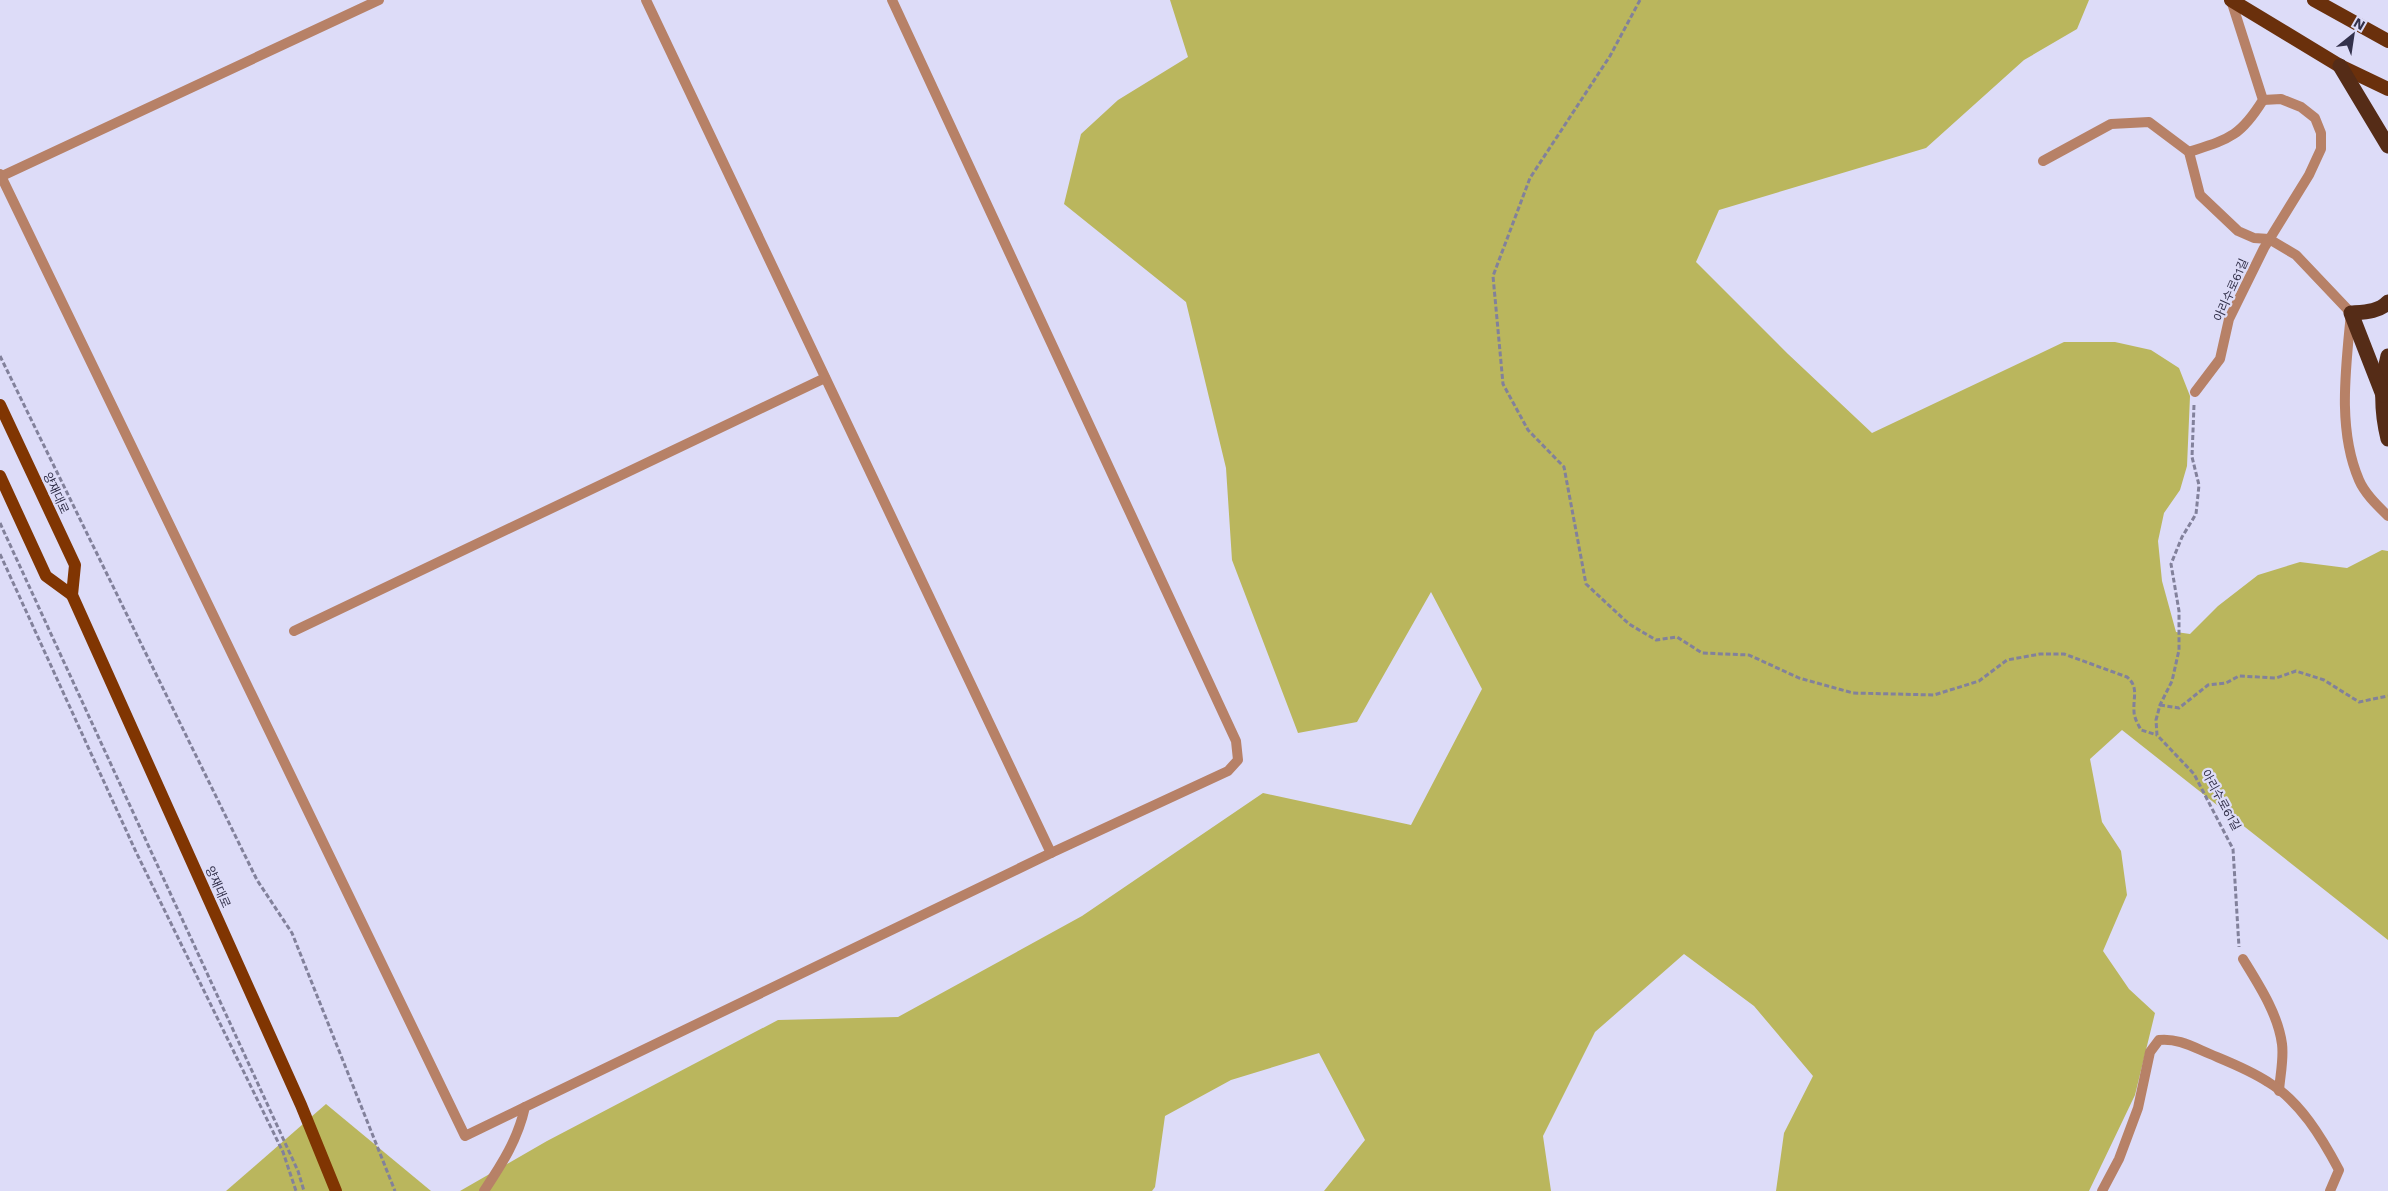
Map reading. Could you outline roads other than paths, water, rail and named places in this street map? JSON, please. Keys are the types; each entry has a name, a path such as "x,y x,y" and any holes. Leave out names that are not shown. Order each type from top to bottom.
{"highway":[{"path":"2231,0 2340,66 2388,89"},
{"path":"2314,0 2388,41"},
{"path":"2340,66 2388,146"},
{"path":"2383,396 2351,313 2374,310 2388,302"},
{"path":"2388,356 2382,377 2384,422 2388,439"}],"main road":[{"name":"양재대로","path":"0,405 75,565 72,596"},
{"name":"양재대로","path":"0,476 46,576 72,596 302,1105 336,1191"}],"street":[{"path":"379,0 1,175 465,1136 1051,852 1228,771 1238,760 1236,741 892,0"},
{"path":"646,0 1051,852"},
{"path":"2189,152 2228,139 2243,128 2263,100 2231,0"},
{"name":"아리수로61길","path":"2195,392 2220,359 2229,319 2269,239 2309,175 2321,150 2321,133 2315,118 2281,99 2263,100"},
{"path":"2043,161 2111,124 2149,122 2189,152 2200,195 2238,230 2254,238 2269,239 2296,255 2351,313 2346,379 2346,417 2351,457 2360,482 2376,504 2388,516"},
{"path":"294,631 825,378"},
{"path":"2243,960 2274,1015 2282,1044 2280,1091"},
{"path":"2102,1191 2126,1142 2138,1108 2150,1052 2159,1040 2172,1039 2231,1063 2269,1082 2294,1103 2324,1141 2339,1170 2330,1191"},
{"path":"484,1191 510,1150 520,1128 525,1107"}]}
